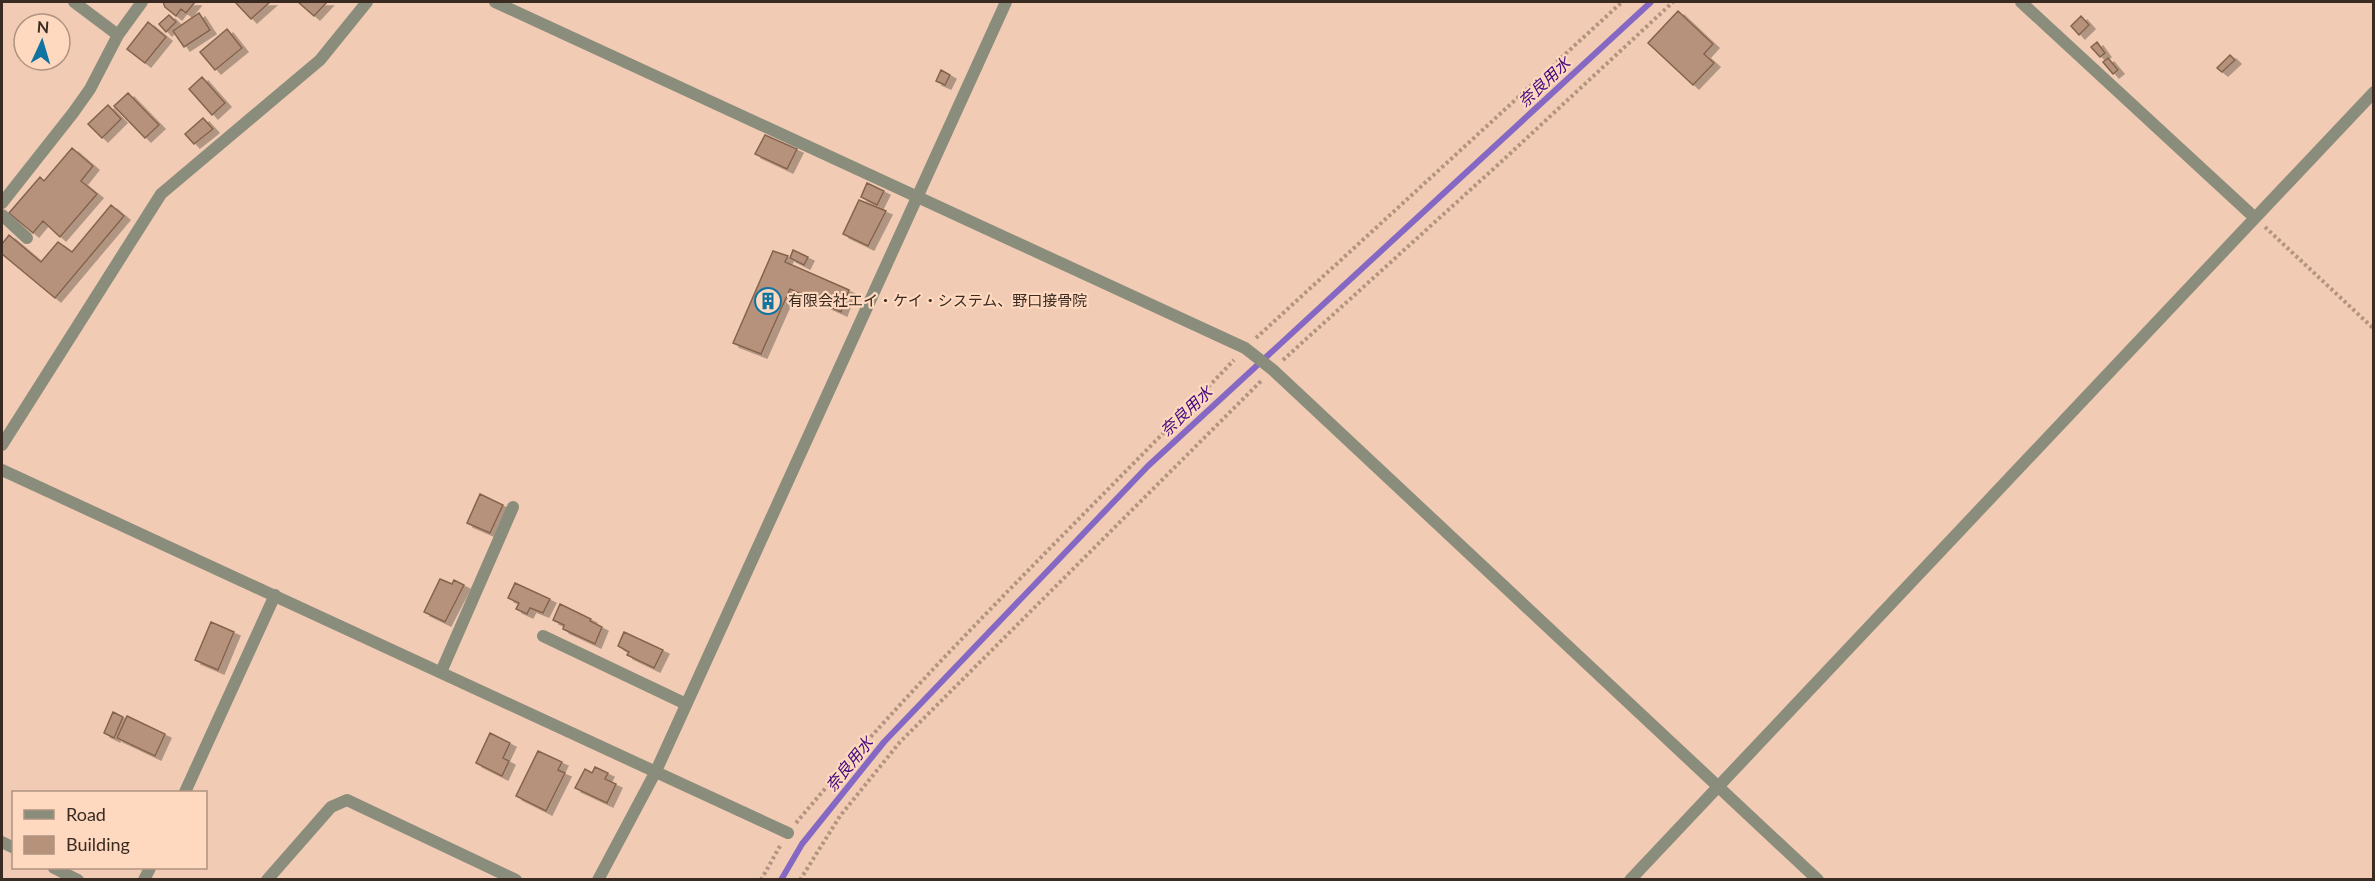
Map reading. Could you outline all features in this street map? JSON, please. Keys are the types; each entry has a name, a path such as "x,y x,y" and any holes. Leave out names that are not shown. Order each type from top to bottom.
{"street":[{"path":"74,2 118,34"},
{"path":"2,203 90,89 118,34 142,2"},
{"path":"2,445 161,194 312,68 367,2"},
{"path":"495,2 1245,348 1273,370 1818,879"},
{"path":"598,879 656,771 1006,2"},
{"path":"2021,2 2254,217"},
{"path":"1630,879 2373,92"},
{"path":"2,215 27,238"},
{"path":"2,470 788,833"},
{"path":"441,672 513,507"},
{"path":"185,791 275,596"},
{"path":"543,636 686,704"},
{"path":"267,879 331,807 348,800 516,879"},
{"path":"64,876 78,879"}],"path":[{"path":"761,879 788,833 837,775 1027,572 1112,488 1245,348 1622,2"},
{"path":"800,879 840,816 900,742 1273,370 1673,2"},
{"path":"2254,217 2373,330"}],"building":[{"path":"163,2 195,2 186,13 181,9 176,16 165,7"},
{"path":"235,2 270,2 251,19"},
{"path":"298,2 327,2 314,16"},
{"path":"1678,11 1713,44 1704,54 1714,63 1693,85 1648,43"},
{"path":"199,13 210,30 184,47 173,31"},
{"path":"169,15 176,22 166,32 159,24"},
{"path":"2081,16 2089,25 2079,35 2071,26"},
{"path":"148,22 166,37 145,63 127,49"},
{"path":"227,29 242,48 215,70 200,52"},
{"path":"2097,42 2105,53 2100,57 2091,47"},
{"path":"2230,55 2235,60 2222,72 2217,68"},
{"path":"2108,58 2118,70 2113,74 2103,62"},
{"path":"941,70 950,75 945,85 936,81"},
{"path":"202,77 225,103 212,115 189,89"},
{"path":"128,93 159,125 145,138 114,106"},
{"path":"108,105 121,119 102,138 88,124"},
{"path":"203,118 213,129 194,144 185,134"},
{"path":"765,135 797,149 787,169 755,154"},
{"path":"72,148 93,166 81,181 97,194 60,237 43,221 33,233 9,213 40,177 44,181"},
{"path":"867,183 884,191 877,205 861,197"},
{"path":"859,200 886,211 868,246 843,234"},
{"path":"111,205 124,216 55,298 2,254 2,244 9,235 41,262 58,242 72,252"},
{"path":"793,250 808,257 804,265 790,258"},
{"name":"有限会社エイ・ケイ・システム、野口接骨院","path":"773,251 788,256 785,262 849,290 841,312 790,289 761,354 733,343"},
{"path":"480,494 503,505 490,533 467,523"},
{"path":"440,579 452,584 454,580 464,585 445,622 424,612"},
{"path":"515,583 550,599 543,613 530,608 527,614 516,609 519,603 508,598"},
{"path":"560,604 602,627 595,644 563,629 564,625 553,620"},
{"path":"211,622 234,632 218,670 195,660"},
{"path":"624,632 663,650 654,668 627,655 629,652 618,646"},
{"path":"113,712 123,717 114,738 104,733"},
{"path":"127,716 165,734 155,756 117,738"},
{"path":"490,733 510,743 503,758 509,761 502,776 476,763"},
{"path":"538,751 562,762 558,770 565,773 546,811 516,796"},
{"path":"595,767 608,773 605,779 616,784 607,803 575,788 585,769 592,773"}],"waterway":[{"name":"奈良用水","path":"781,880 802,844 884,742 1148,466 1651,2"}],"place":[{"name":"有限会社エイ・ケイ・システム、野口接骨院","path":"768,301"}]}
